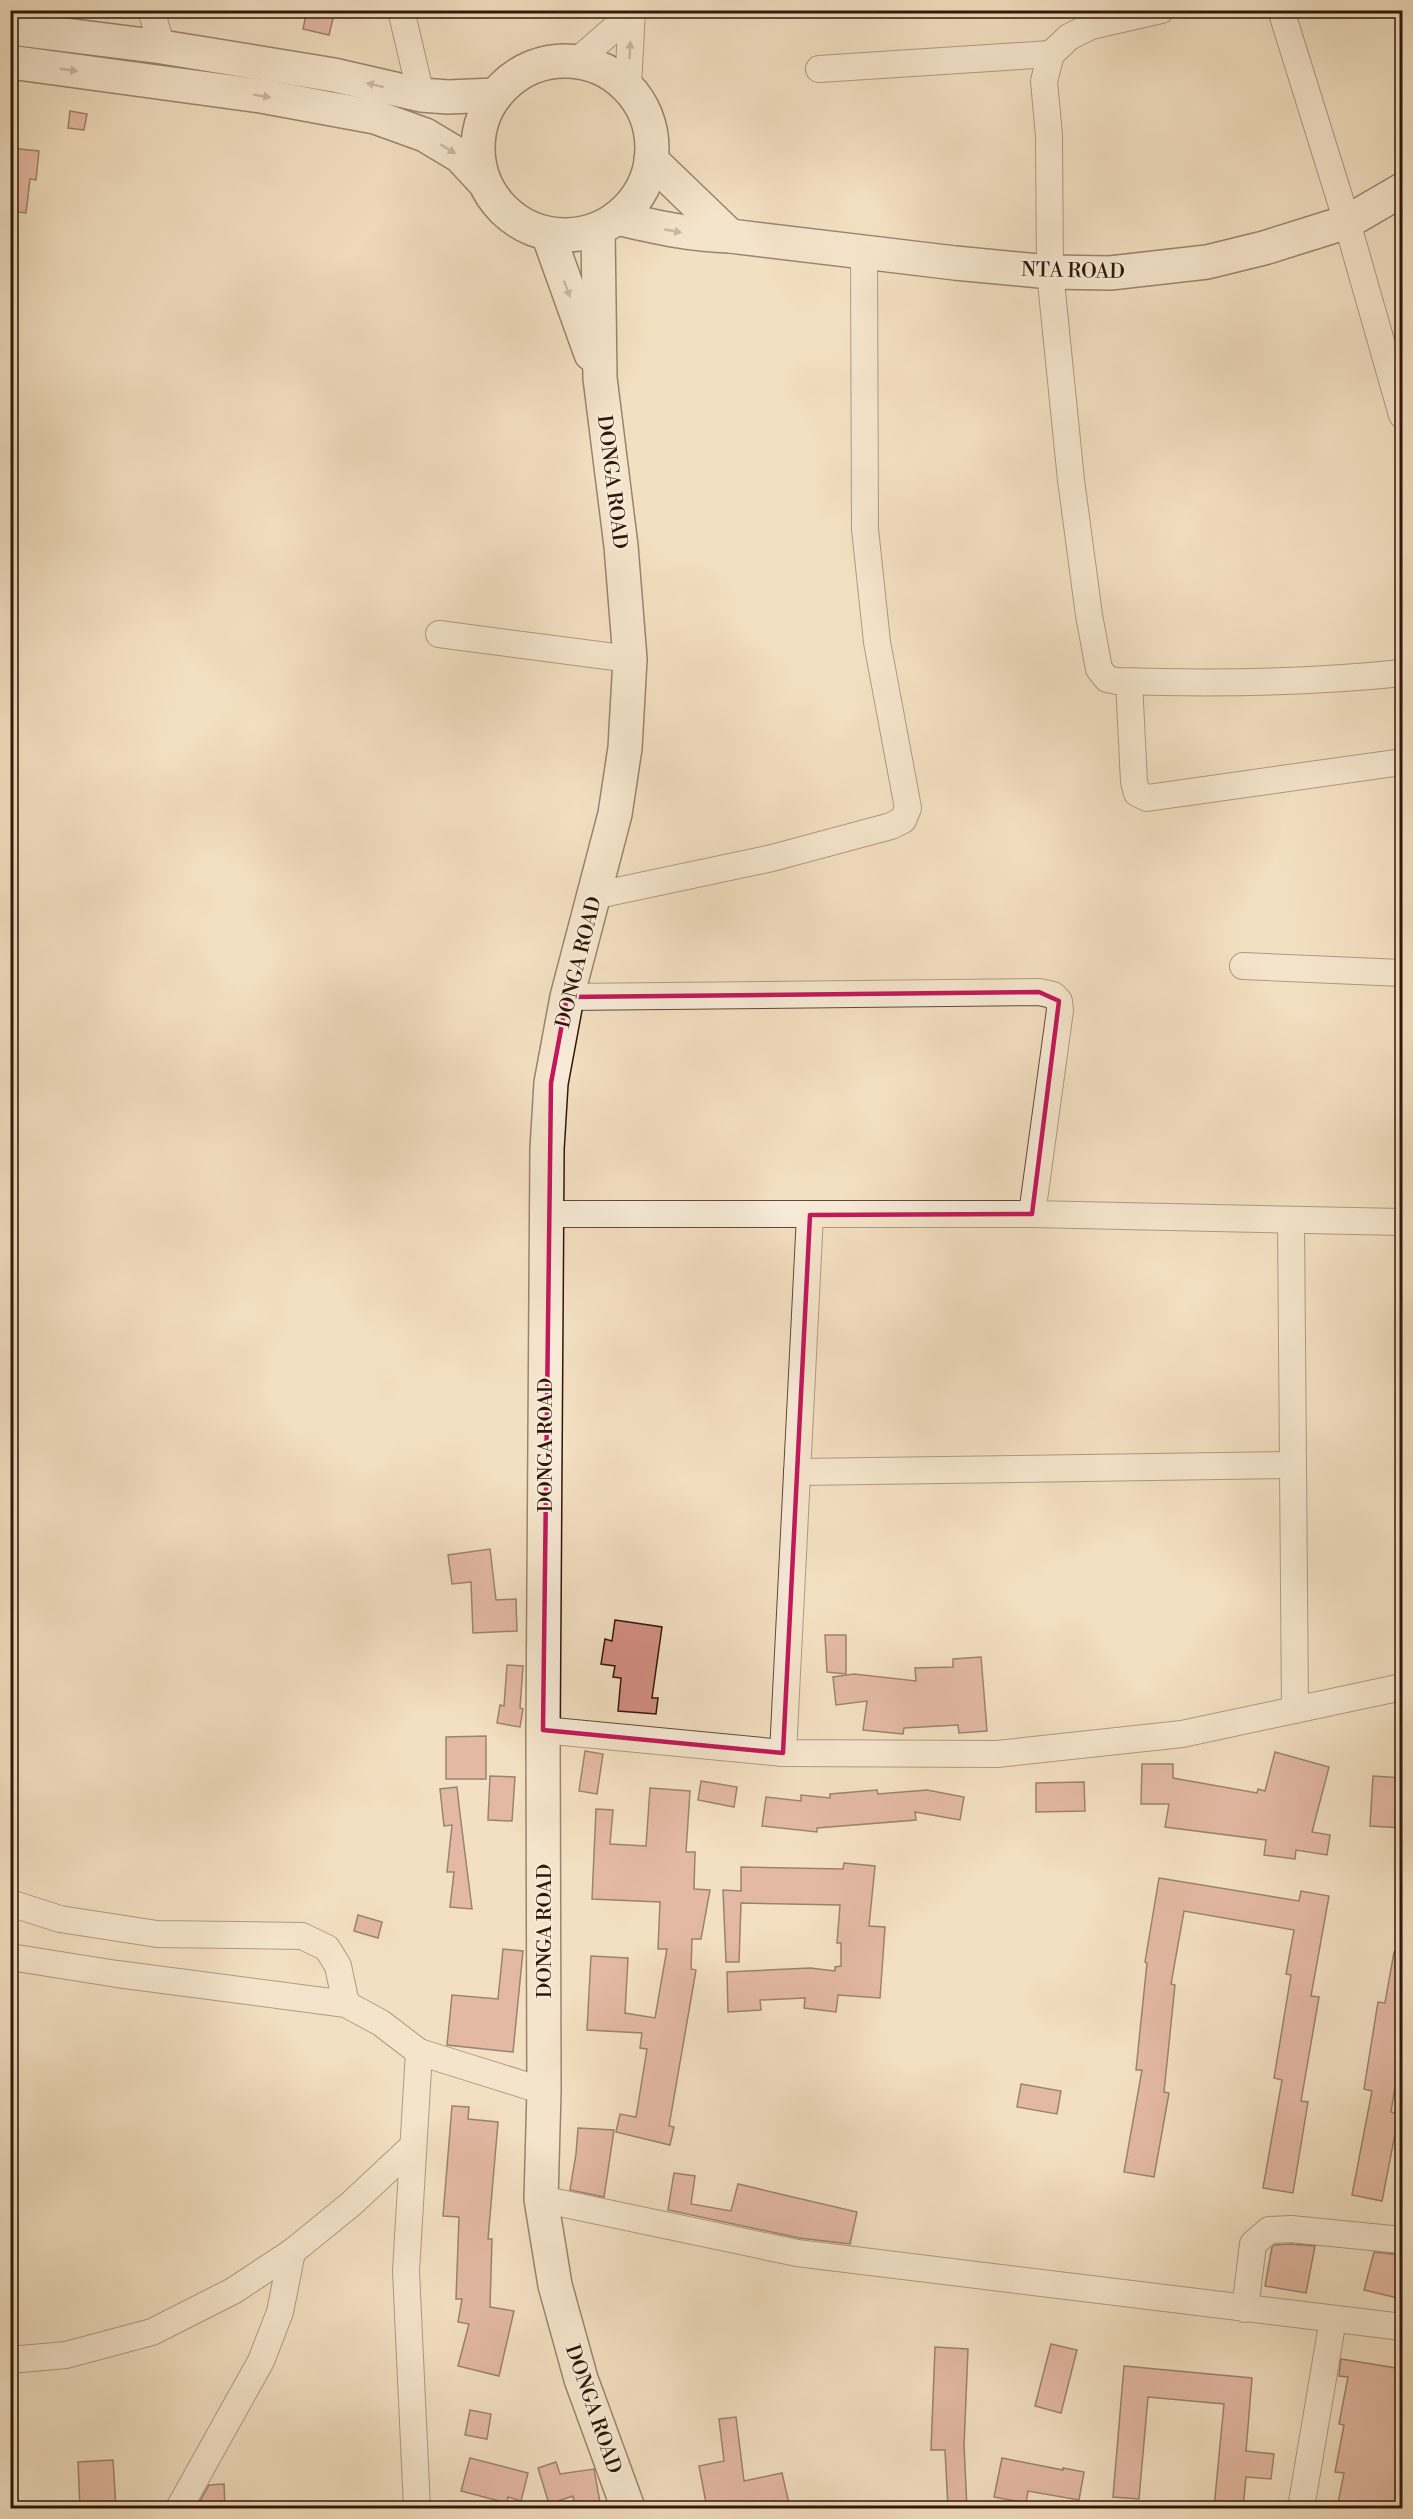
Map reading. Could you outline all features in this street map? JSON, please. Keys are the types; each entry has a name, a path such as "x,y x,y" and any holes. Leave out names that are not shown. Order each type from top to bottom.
{"street":[{"path":"151,10 162,47"},
{"path":"400,10 421,94"},
{"path":"1161,10 1091,26 1069,37 1051,54 1044,81 1049,136 1050,272 1071,480 1089,615 1099,669 1107,679 1129,682 1219,684 1348,679 1402,673"},
{"path":"1281,10 1347,222 1402,415"},
{"path":"577,61 632,12"},
{"path":"628,87 632,12"},
{"path":"10,28 162,47 334,75 421,94 448,97 495,95"},
{"path":"819,69 1051,54"},
{"path":"554,61 577,61 604,69 628,87 640,102 648,121 652,140 651,160 645,182 633,202 607,224 573,235 548,234 528,227 510,216 495,201 485,183 478,161 478,137 484,115 495,95 512,78 532,67 554,61"},
{"path":"10,62 261,96 375,117 425,135 460,156 485,183"},
{"path":"651,160 730,236"},
{"name":"NTA ROAD","path":"607,224 1050,272 1110,273 1207,262 1264,248 1347,222 1402,190"},
{"path":"600,378 607,224"},
{"path":"548,234 600,378"},
{"path":"593,896 772,858 891,826 903,820 908,808 877,642 865,529 864,253"},
{"name":"DONGA ROAD","path":"600,378 621,546 630,659 625,748 615,814 567,998 551,1083 547,1214 543,1730 544,2091 541,2199 555,2285 581,2379 628,2508"},
{"path":"439,634 630,659"},
{"path":"1129,682 1134,782 1137,793 1147,798 1402,762"},
{"path":"1243,966 1402,973"},
{"path":"567,998 1039,992 1053,995 1059,1001 1060,1010 1032,1214"},
{"path":"547,1214 1032,1214 1402,1222"},
{"path":"783,1753 810,1215"},
{"path":"1291,1220 1295,1710"},
{"path":"797,1472 1293,1465"},
{"path":"543,1730 783,1753 997,1754 1182,1734 1402,1687"},
{"path":"10,1903 60,1919 157,1934 302,1936 327,1948 338,1966 346,2004"},
{"path":"10,1957 117,1974 346,2004 381,2023 419,2052 544,2091"},
{"path":"417,2508 406,2271 419,2052"},
{"path":"10,2360 66,2355 152,2332 233,2291 292,2252 351,2204 413,2146"},
{"path":"541,2199 797,2253 1402,2327"},
{"path":"1245,2309 1253,2244 1269,2230 1291,2229 1402,2240"},
{"path":"179,2508 261,2361 280,2312 292,2252"},
{"path":"1301,2508 1333,2319"}],"highlighted area":[{"path":"1039,992 1059,1001 1032,1214 810,1215 783,1753 543,1730 551,1083 567,997"}],"building":[{"path":"307,10 335,10 329,35 303,29"},
{"path":"70,111 87,114 84,130 68,128"},
{"path":"10,148 39,151 36,180 30,179 26,213 10,211"},
{"path":"490,1549 496,1600 516,1599 517,1631 473,1633 471,1582 452,1584 448,1555"},
{"path":"615,1620 662,1627 652,1698 658,1698 656,1714 618,1711 621,1678 613,1677 615,1666 601,1664 605,1639 612,1641"},
{"path":"825,1635 846,1635 846,1674 827,1672"},
{"path":"981,1657 987,1731 959,1733 958,1725 904,1728 903,1734 863,1730 867,1701 836,1705 833,1677 854,1674 916,1681 915,1668 953,1667 953,1659"},
{"path":"507,1665 523,1666 520,1708 523,1709 520,1727 497,1723 500,1705 504,1706"},
{"path":"486,1736 486,1779 446,1779 446,1737"},
{"path":"585,1751 603,1754 597,1794 579,1791"},
{"path":"1275,1752 1329,1767 1312,1832 1330,1835 1327,1855 1296,1850 1295,1859 1264,1855 1266,1840 1165,1827 1169,1804 1141,1804 1142,1764 1173,1764 1173,1778 1257,1793 1258,1789 1265,1791"},
{"path":"490,1776 515,1777 512,1821 488,1820"},
{"path":"1373,1776 1402,1778 1402,1828 1370,1826"},
{"path":"701,1781 737,1787 734,1807 698,1800"},
{"path":"1084,1782 1085,1811 1036,1812 1036,1783"},
{"path":"457,1787 472,1909 450,1907 454,1872 447,1872 452,1825 444,1826 440,1789"},
{"path":"650,1788 690,1791 686,1852 695,1852 694,1889 710,1890 701,1939 692,1939 691,1969 696,1970 669,2126 674,2127 670,2145 616,2132 620,2114 636,2117 647,2049 640,2048 642,2033 587,2030 591,1956 628,1958 625,2013 655,2018 667,1949 658,1949 660,1902 592,1899 596,1809 613,1810 610,1844 646,1846"},
{"path":"877,1790 878,1794 927,1790 964,1797 960,1820 915,1812 916,1820 817,1828 817,1832 762,1826 766,1797 801,1801 801,1795 830,1798 830,1794"},
{"path":"844,1863 875,1866 869,1926 885,1927 880,1998 838,1995 836,2012 804,2008 805,1998 760,2000 761,2010 728,2012 727,1972 810,1968 835,1971 835,1967 841,1966 841,1943 837,1943 840,1905 741,1903 739,1962 726,1962 723,1890 741,1891 741,1867 843,1869"},
{"path":"1159,1878 1299,1901 1301,1891 1329,1896 1311,1996 1319,1997 1301,2101 1308,2102 1293,2193 1263,2188 1282,2080 1274,2078 1291,1975 1286,1974 1294,1930 1184,1911 1171,1984 1175,1985 1164,2092 1169,2093 1154,2177 1124,2172 1142,2070 1136,2070 1147,1963 1145,1962"},
{"path":"358,1915 382,1922 378,1938 354,1931"},
{"path":"503,1949 523,1951 513,2052 447,2045 452,1995 498,1999"},
{"path":"1394,1952 1402,1953 1402,2044 1391,2112 1399,2114 1382,2201 1352,2195 1372,2091 1364,2089 1378,2002 1385,2003"},
{"path":"1021,2084 1061,2091 1057,2114 1017,2107"},
{"path":"452,2106 469,2107 468,2119 498,2122 488,2239 492,2239 490,2307 514,2311 499,2376 458,2366 469,2324 458,2322 462,2299 456,2299 459,2217 443,2216"},
{"path":"578,2128 614,2130 604,2197 570,2190"},
{"path":"674,2173 695,2176 691,2204 731,2211 738,2184 857,2212 850,2244 799,2238 668,2210"},
{"path":"1291,2244 1315,2246 1306,2293 1265,2286 1272,2247"},
{"path":"1374,2252 1402,2255 1402,2299 1364,2290"},
{"path":"1051,2344 1077,2350 1061,2413 1035,2406"},
{"path":"935,2347 968,2349 964,2446 967,2508 948,2508 945,2450 931,2450"},
{"path":"1341,2359 1402,2369 1402,2508 1337,2508 1344,2473 1335,2472 1344,2425 1339,2424 1348,2377 1339,2376"},
{"path":"1124,2366 1252,2378 1246,2451 1274,2454 1271,2479 1246,2477 1243,2508 1214,2508 1224,2404 1148,2397 1139,2499 1113,2497"},
{"path":"470,2410 491,2414 487,2439 465,2435"},
{"path":"736,2417 744,2481 782,2473 790,2508 707,2508 699,2466 724,2461 719,2419"},
{"path":"470,2458 528,2473 521,2501 508,2497 507,2503 461,2491"},
{"path":"1002,2458 1084,2472 1079,2500 1028,2491 1026,2503 994,2497"},
{"path":"113,2460 116,2508 80,2508 78,2462"},
{"path":"556,2462 560,2474 594,2469 601,2508 575,2508 573,2496 549,2504 538,2468"},
{"path":"224,2484 225,2508 196,2508 209,2485"}]}
